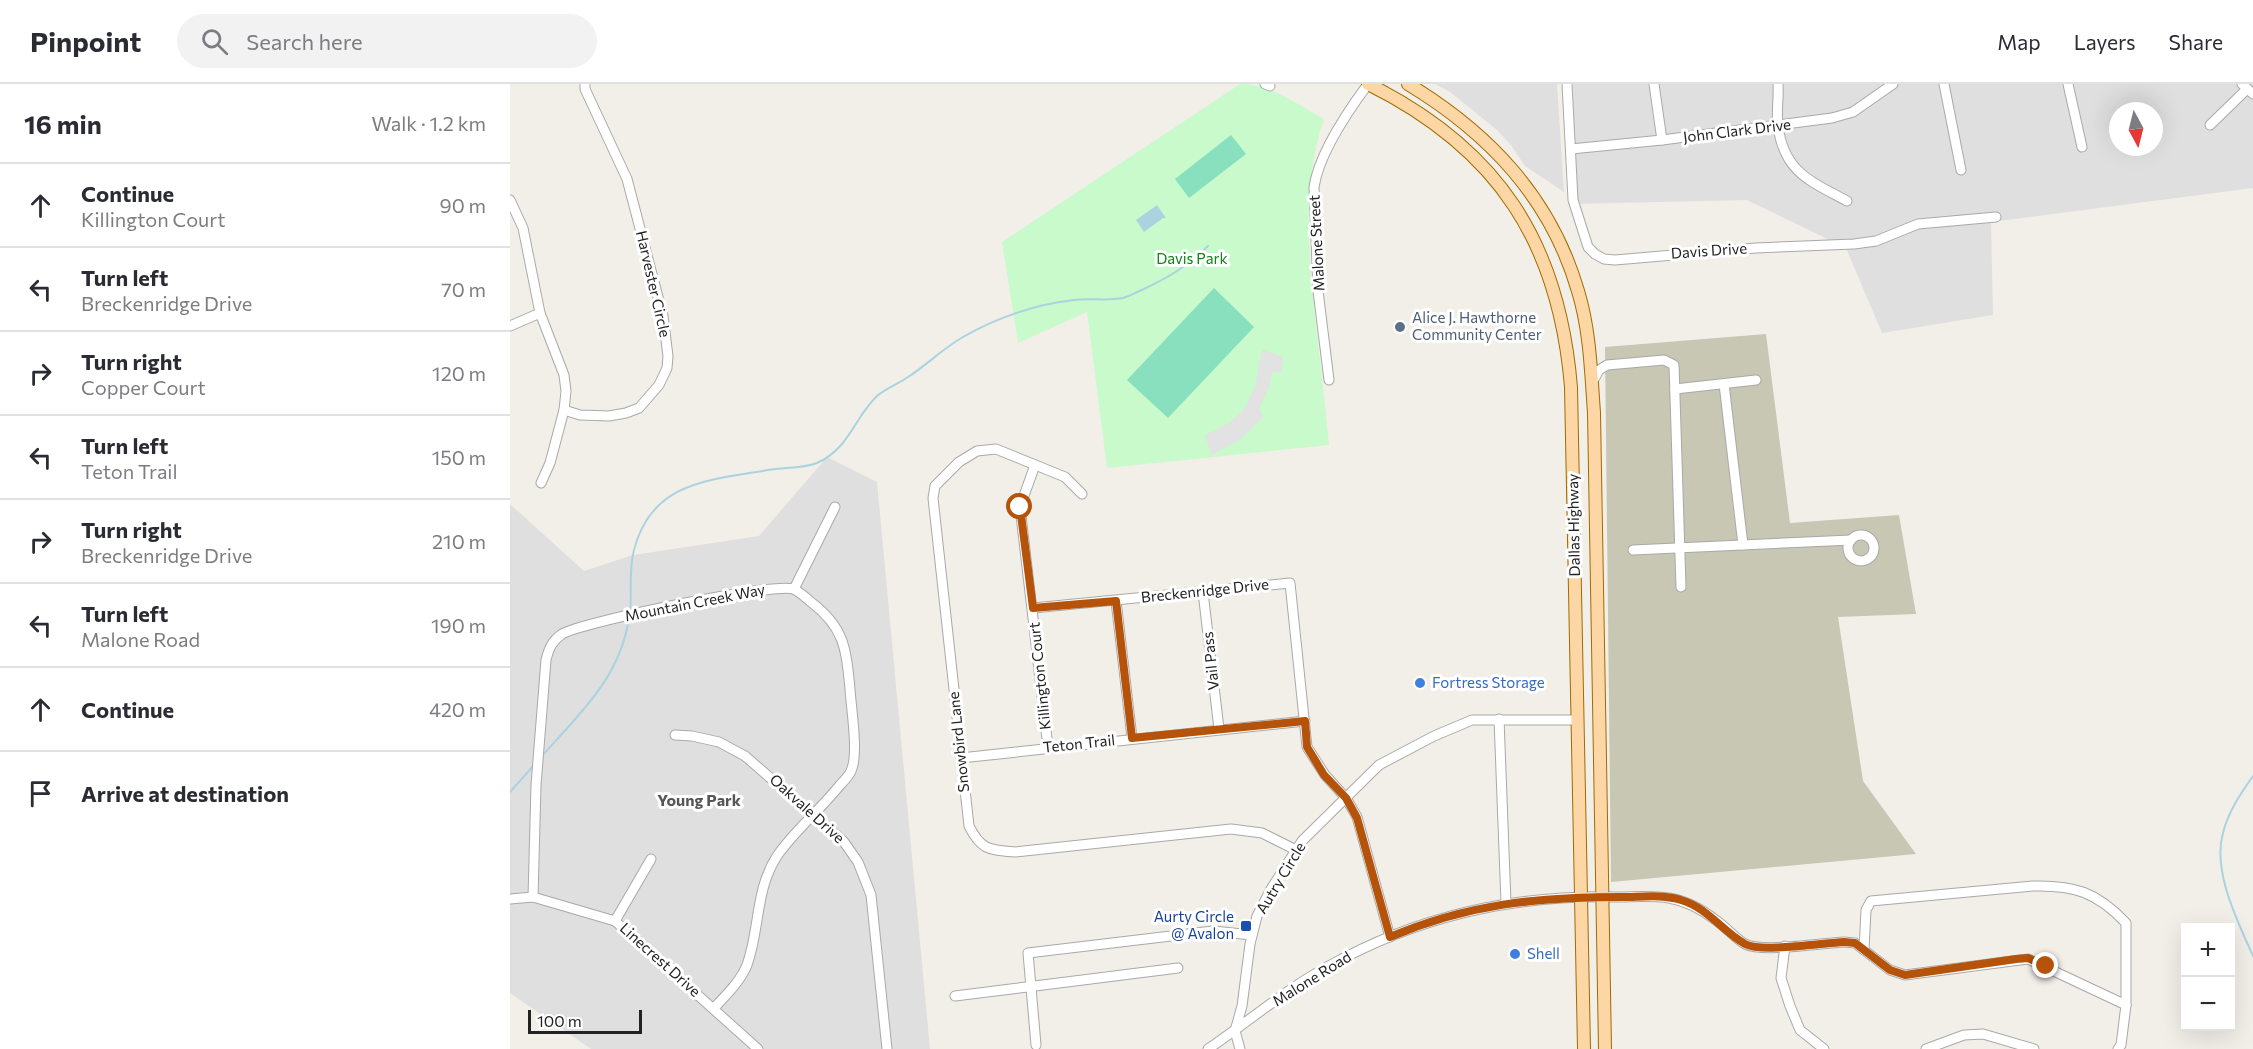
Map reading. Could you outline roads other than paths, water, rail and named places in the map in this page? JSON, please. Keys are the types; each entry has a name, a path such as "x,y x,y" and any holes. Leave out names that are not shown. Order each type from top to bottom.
{"main road":[{"name":"Dallas Highway","path":"1368,84 1429,118 1480,162 1519,212 1540,249 1549,272 1565,333 1571,387 1584,1049"},
{"name":"Dallas Highway","path":"1408,84 1452,113 1517,173 1561,245 1578,291 1589,350 1592,383 1605,1049"},
{"path":"1419,84 1430,97"}],"street":[{"name":"Harvester Circle","path":"564,410 579,415 609,416 639,408 659,385 667,368 668,356 663,316 627,179 585,89 585,84"},
{"name":"Malone Street","path":"1329,380 1318,291 1314,214 1315,182 1325,153 1368,84"},
{"name":"Davis Drive","path":"1567,84 1572,190 1575,207 1588,246 1604,259 1756,248 1854,244 1876,241 1918,224 1996,217"},
{"path":"1654,84 1662,140"},
{"path":"1778,84 1778,126 1789,162 1821,187 1847,201"},
{"name":"John Clark Drive","path":"1571,149 1832,118 1853,112 1893,84"},
{"path":"1944,84 1961,170"},
{"path":"2068,84 2082,147"},
{"path":"2210,125 2248,89"},
{"path":"510,200 524,228 540,313 564,375 566,392 564,410 550,463 541,483"},
{"path":"510,326 540,313"},
{"path":"1589,350 1594,358 1607,365"},
{"path":"1592,383 1599,370 1607,365 1664,360 1674,365 1681,587"},
{"path":"1675,389 1756,380"},
{"path":"1724,384 1743,545"},
{"name":"Snowbird Lane","path":"1082,494 1065,477 996,449 976,451 959,462 935,486 933,498 961,758 969,826 976,840 989,850 1015,852 1231,829 1262,833 1296,850"},
{"name":"Killington Court","path":"1035,465 1020,507 1048,747"},
{"path":"714,1008 736,984 746,966 759,899 777,856 829,800 851,771 854,736 847,657 840,632 826,613 794,589 835,507"},
{"path":"1633,550 1851,540"},
{"name":"Breckenridge Drive","path":"1033,608 1290,583 1307,747 1324,775 1346,798 1357,818 1390,937"},
{"name":"Mountain Creek Way","path":"533,897 536,785 546,660 550,644 579,626 733,594 777,588 794,589"},
{"name":"Vail Pass","path":"1203,592 1219,729"},
{"path":"1116,601 1132,738"},
{"path":"1499,719 1506,903"},
{"name":"Autry Circle","path":"1235,1031 1242,1006 1252,934 1257,916 1302,841 1379,765 1434,736 1472,720 1578,720"},
{"name":"Teton Trail","path":"961,758 1305,721"},
{"name":"Oakvale Drive","path":"675,735 719,742 745,756 844,842 858,862 871,895 887,1049"},
{"path":"615,921 651,859"},
{"path":"2118,1049 2121,1045 2126,1005 2126,923 2094,897 2076,888 2033,886 1871,902 1866,910 1864,950 1890,970 1905,975 2028,958 2126,1005"},
{"name":"Malone Road","path":"1208,1049 1326,967 1419,925 1458,913 1506,903 1602,896 1665,897 1681,900 1716,920 1745,944 1759,948 1844,942 1855,943 1864,950"},
{"name":"Linecrest Drive","path":"510,899 533,897 615,921 758,1049"},
{"path":"1036,1045 1028,953 1213,931 1252,934"},
{"path":"1785,946 1781,978 1790,1006 1800,1030 1824,1049"},
{"path":"955,996 1178,968"},
{"path":"1235,1031 1240,1049"},
{"path":"1926,1049 1964,1035 1983,1034 2034,1049"}],"water":[{"path":"1157,205 1166,218 1144,232 1136,220"}],"waterway":[{"path":"630,613 633,554 641,530 652,512 667,498 684,489 724,477 817,463 837,450 877,396 963,337 1031,308 1074,300 1129,296 1178,270 1208,246"},
{"path":"542,756 584,709 608,677 617,659 629,618"},
{"path":"510,792 535,764"},
{"path":"2253,776 2228,818 2221,848 2221,863 2228,896 2253,956"}],"place":[{"name":"Alice J. Hawthorne Community Center","path":"1400,327"},
{"name":"Fortress Storage","path":"1420,683"},
{"name":"Aurty Circle @ Avalon","path":"1246,926"},
{"name":"Shell","path":"1515,954"}],"district":[{"name":"Young Park","path":"699,800"}],"park label":[{"name":"Davis Park","path":"1192,259"}]}
